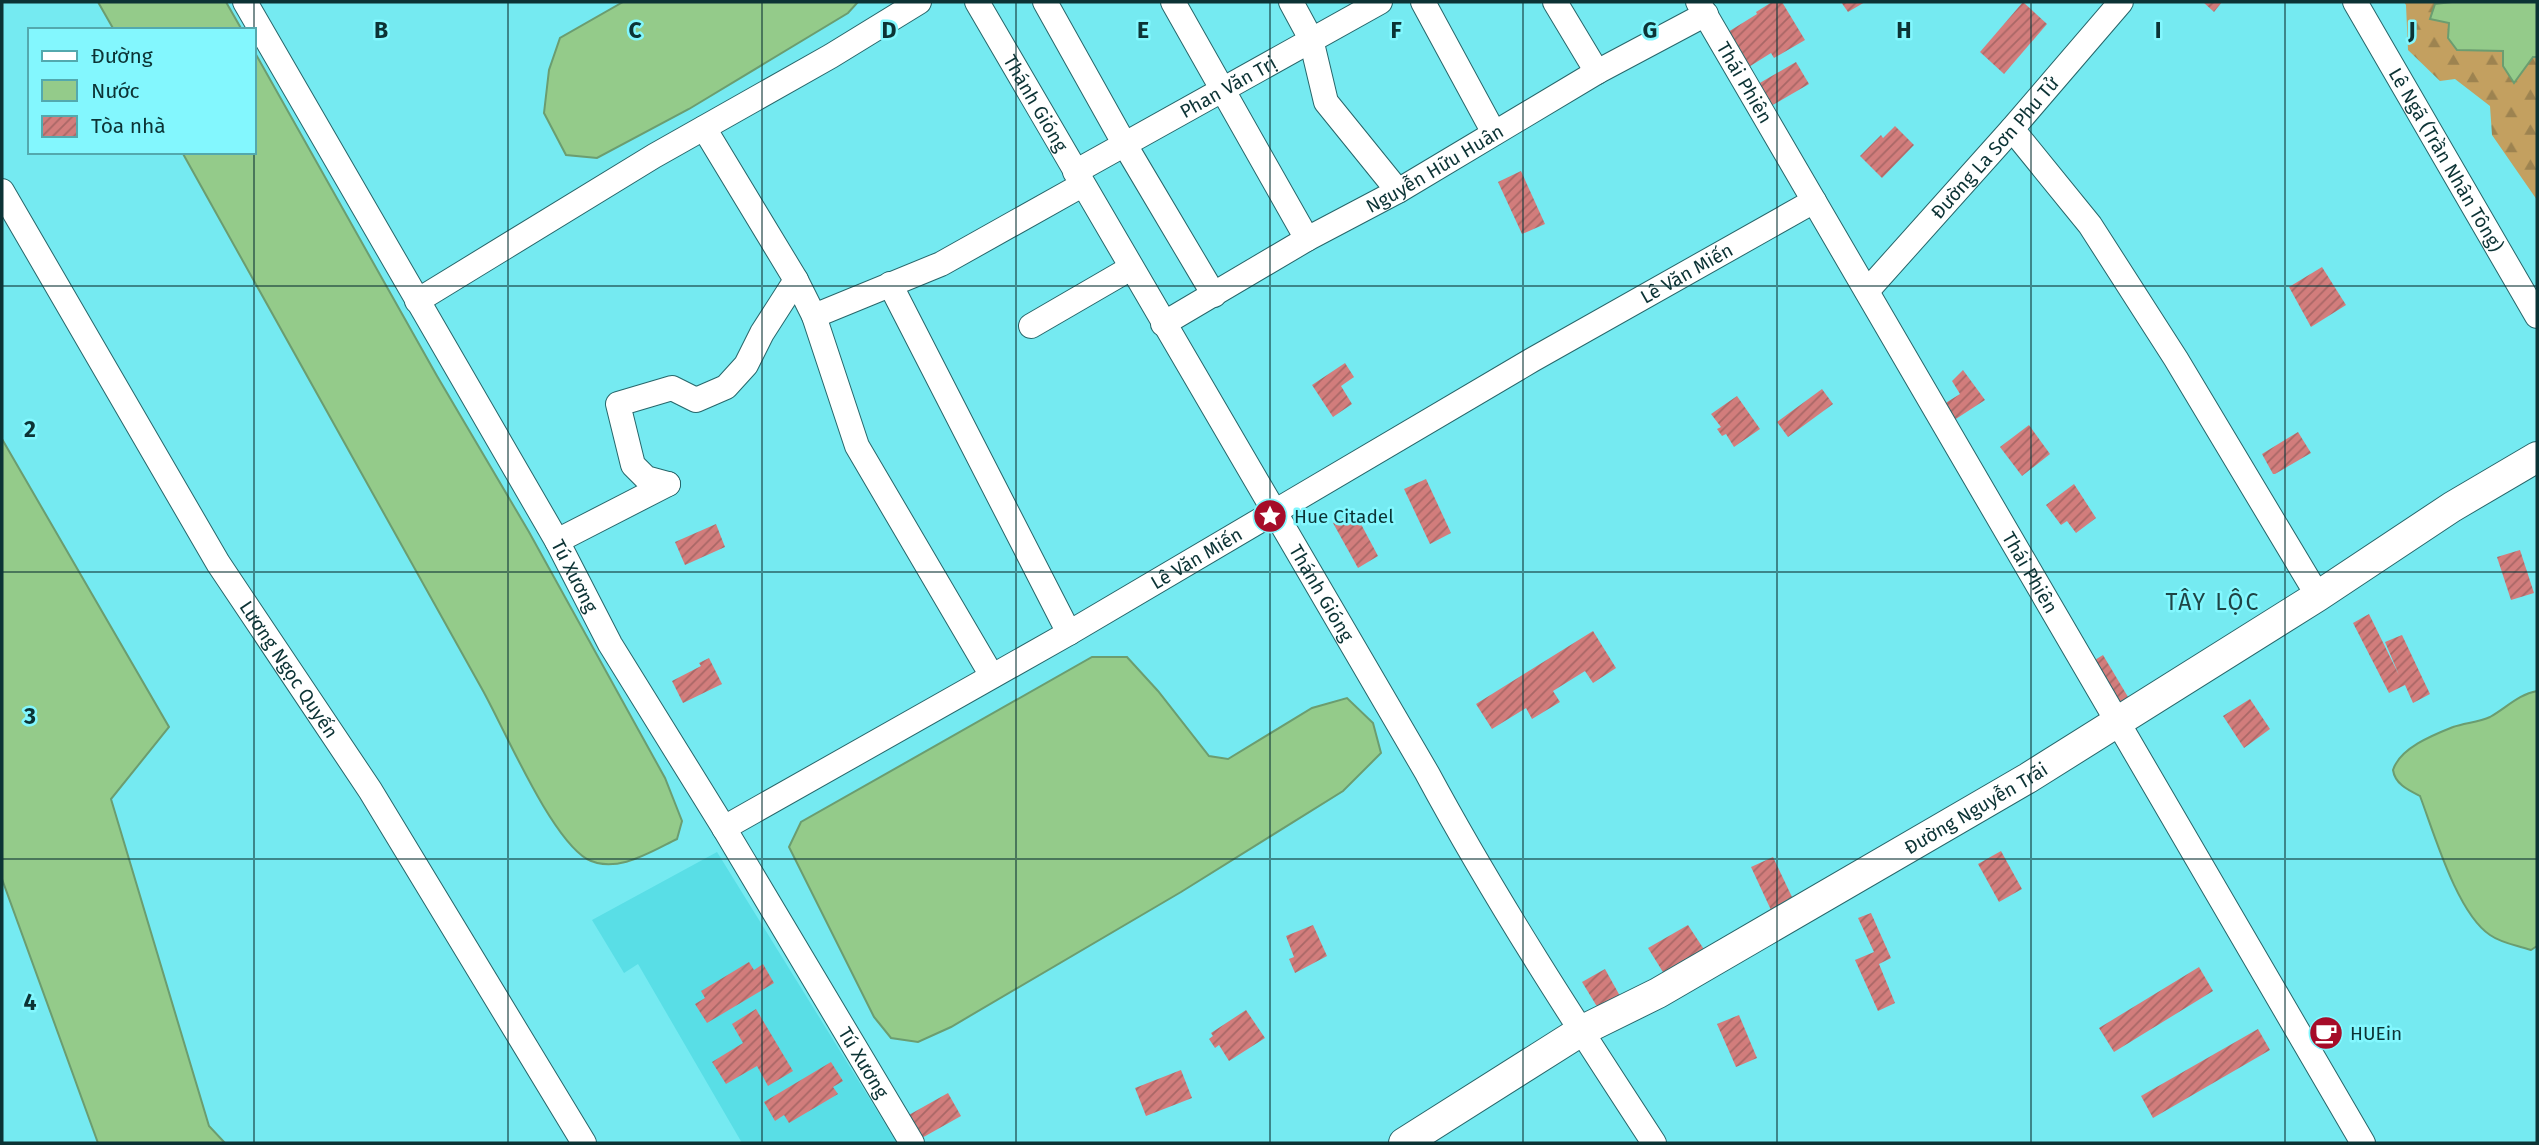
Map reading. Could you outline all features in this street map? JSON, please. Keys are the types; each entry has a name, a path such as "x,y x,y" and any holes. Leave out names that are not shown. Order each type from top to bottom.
{"main road":[{"name":"Đường Nguyễn Trãi","path":"1404,1143 1581,1031 1658,993 2028,778 2318,596 2452,507 2537,457"}],"street":[{"name":"Tú Xương","path":"245,2 557,541 610,644 724,828 912,1143"},
{"path":"417,301 919,2"},
{"name":"Thánh Gióng","path":"977,2 1427,773 1473,857 1654,1143"},
{"path":"1045,2 1125,145 1214,295"},
{"path":"1173,2 1307,239"},
{"path":"1291,2 1311,39 1326,102 1398,191"},
{"name":"Phan Văn Trị","path":"814,316 941,264 1079,179 1125,145 1380,2"},
{"path":"1423,2 1494,133"},
{"path":"1555,2 1597,72"},
{"name":"Lê Ngã (Trần Nhân Tông)","path":"2356,2 2537,316"},
{"name":"Đường La Sơn Phu Tử","path":"1867,291 2012,129 2111,6"},
{"name":"Nguyễn Hữu Huân","path":"1163,324 1307,239 1398,191 1702,8"},
{"name":"Thái Phiên","path":"1702,8 2363,1143"},
{"path":"704,128 796,280 814,316 857,446 992,676"},
{"path":"2012,129 2091,225 2176,359 2318,596"},
{"name":"Lương Ngọc Quyến","path":"2,191 218,563 370,790 584,1143"},
{"name":"Lê Văn Miến","path":"724,828 1069,633 1532,360 1814,201"},
{"path":"1031,327 1131,268"},
{"path":"557,541 626,503 668,484 646,478 633,465 618,404 672,388 696,400 726,387 746,365 762,333 796,280"},
{"path":"890,284 1069,633"}],"shaded area":[{"path":"717,852 897,1143 742,1143 638,964 624,973 592,920"}],"green space":[{"path":"2404,2 2537,2 2537,200 2492,135 2490,106 2455,79 2440,81 2408,50"}],"water":[{"path":"98,2 226,2 241,28 113,28"},
{"path":"623,2 858,2 848,13 689,109 597,158 566,155 544,113 549,70 560,38"},
{"path":"2537,2 2537,57 2533,57 2514,83 2503,66 2503,51 2457,50 2448,38 2449,23 2430,19 2435,4"},
{"path":"256,55 437,376 529,532 665,778 682,821 677,839 622,863 598,863 587,859 558,829 529,781 482,689 183,154 256,154"},
{"path":"2,439 169,727 111,799 209,1126 225,1143 98,1143 2,879"},
{"path":"1092,657 1127,657 1158,691 1209,756 1228,759 1312,708 1347,698 1373,723 1381,753 1343,791 1181,892 951,1027 918,1042 891,1038 874,1017 789,847 801,822"},
{"path":"2537,691 2537,946 2531,950 2495,938 2478,924 2457,891 2420,796 2399,783 2393,770 2403,755 2427,738 2453,727 2490,717 2518,698"}],"building":[{"path":"1772,2 1782,2 1805,40 1774,58 1771,53 1744,70 1728,32"},
{"path":"1841,2 1865,2 1848,12"},
{"path":"2023,2 2047,24 2004,74 1980,52"},
{"path":"2203,2 2222,2 2214,12"},
{"path":"1796,62 1809,84 1771,106 1758,84"},
{"path":"1895,126 1914,145 1882,178 1860,156 1881,135 1883,138"},
{"path":"1521,171 1545,224 1522,234 1498,182"},
{"path":"2322,267 2346,305 2311,327 2289,287"},
{"path":"1345,363 1354,377 1341,386 1352,404 1333,417 1312,385"},
{"path":"1963,370 1985,400 1945,426 1936,409 1960,394 1952,381"},
{"path":"1822,389 1833,404 1788,437 1777,422"},
{"path":"1737,396 1760,429 1734,447 1726,434 1722,436 1717,429 1721,427 1711,414"},
{"path":"2029,425 2050,454 2022,476 2000,447"},
{"path":"2298,432 2311,453 2273,474 2262,454"},
{"path":"1426,479 1451,533 1430,544 1404,489"},
{"path":"2074,484 2096,518 2076,533 2067,521 2061,525 2046,505"},
{"path":"1354,511 1378,556 1358,568 1333,523"},
{"path":"716,524 725,547 685,565 675,542"},
{"path":"2520,550 2534,593 2511,600 2497,557"},
{"path":"2369,614 2399,675 2385,642 2402,635 2430,694 2413,703 2405,685 2389,693 2353,623"},
{"path":"1593,631 1616,668 1593,683 1585,671 1553,691 1560,702 1532,719 1526,708 1492,729 1476,704"},
{"path":"2103,655 2134,707 2112,720 2080,669"},
{"path":"709,658 722,684 683,703 672,681 701,666 699,663"},
{"path":"2250,699 2270,729 2244,748 2223,716"},
{"path":"2001,851 2022,889 1999,902 1978,864"},
{"path":"1773,857 1792,897 1771,910 1751,867"},
{"path":"1871,913 1891,958 1879,964 1895,1003 1878,1011 1855,960 1874,952 1858,918"},
{"path":"1313,925 1327,956 1295,973 1289,959 1294,957 1286,936"},
{"path":"1688,925 1707,954 1666,977 1648,948"},
{"path":"749,962 754,970 763,964 774,983 707,1023 695,1004 705,998 701,991"},
{"path":"2199,967 2213,991 2114,1052 2099,1028"},
{"path":"1605,969 1625,1005 1604,1018 1582,982"},
{"path":"756,1009 793,1071 768,1086 757,1066 726,1084 712,1062 743,1043 732,1024"},
{"path":"1246,1010 1265,1038 1229,1061 1219,1045 1215,1048 1209,1039 1213,1036 1211,1033"},
{"path":"1739,1015 1757,1058 1736,1067 1717,1024"},
{"path":"2258,1029 2270,1050 2153,1118 2141,1096"},
{"path":"831,1062 843,1081 833,1087 838,1094 789,1123 784,1115 775,1121 764,1102"},
{"path":"1181,1070 1192,1098 1146,1116 1135,1088"},
{"path":"948,1093 961,1116 920,1139 907,1116"}],"place":[{"name":"Hue Citadel","path":"1270,516"},
{"name":"HUEin","path":"2326,1033"}],"district":[{"name":"TÂY LỘC","path":"2213,602"}]}
